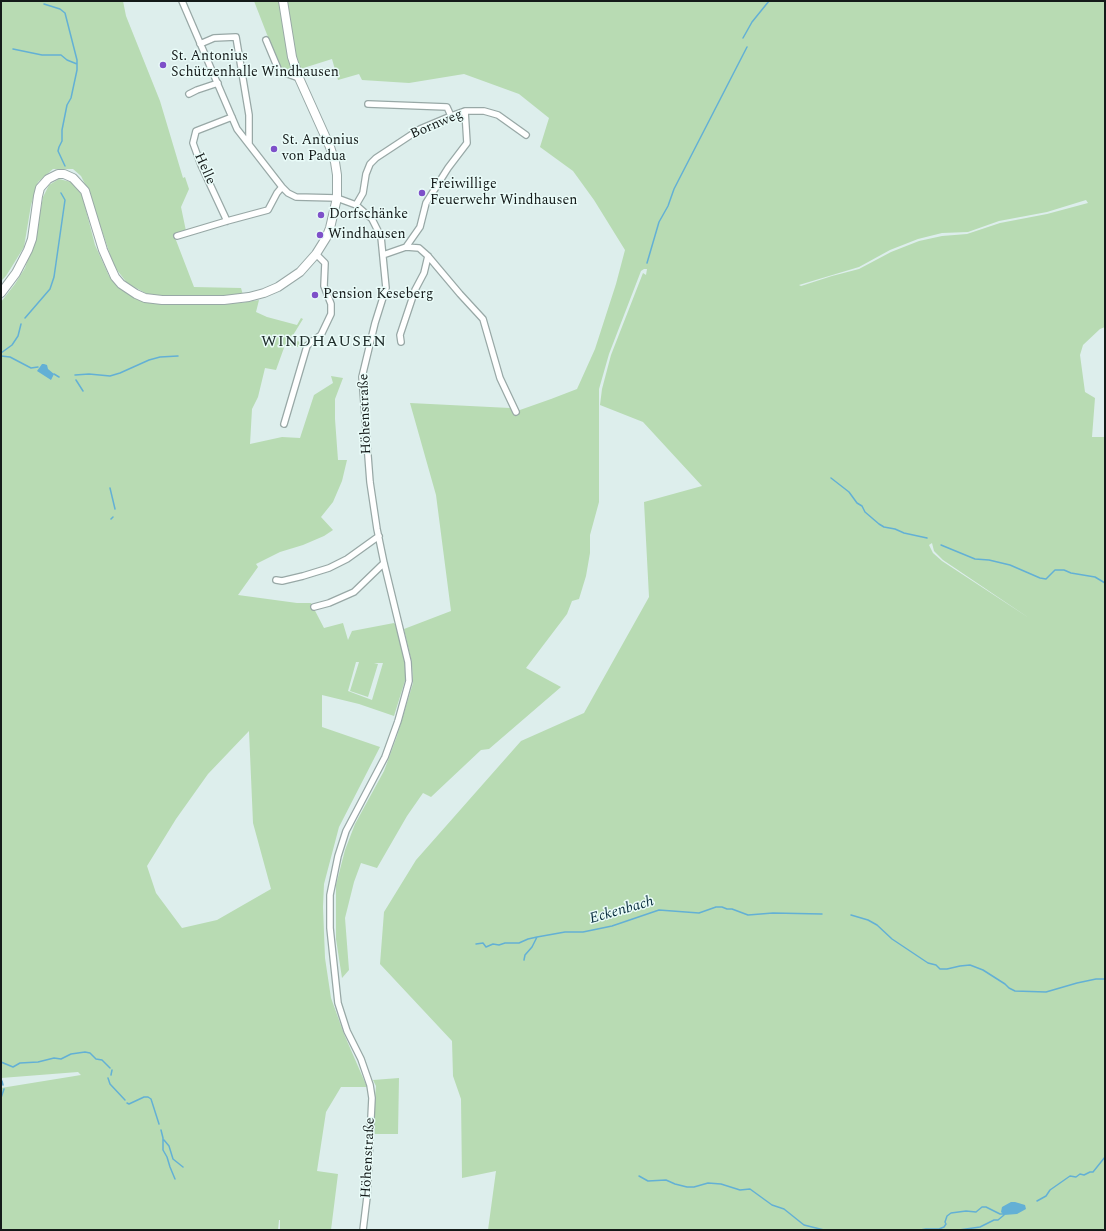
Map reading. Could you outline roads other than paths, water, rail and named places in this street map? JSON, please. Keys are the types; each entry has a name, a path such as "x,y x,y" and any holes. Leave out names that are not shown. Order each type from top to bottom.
{"main road":[{"path":"1,293 16,273 28,250 32,239 40,188 48,179 58,174 64,174 73,178 84,191 103,250 115,277 128,289 145,298 198,301 249,297 264,293 288,282 300,272 316,254 326,238 330,228 337,198 337,175 335,162 330,147 299,78 292,57 283,1"}],"street":[{"path":"177,236 226,220 268,210 282,188 237,128 182,1"},
{"path":"200,44 214,38 236,37 249,115 249,144"},
{"path":"266,40 279,71 299,78"},
{"path":"189,94 218,83"},
{"path":"368,104 447,107 451,116"},
{"path":"406,247 420,227 426,203 448,168 467,143 465,111"},
{"name":"Bornweg","path":"356,205 363,193 366,174 370,164 376,158 420,129 451,116 465,111 484,111 498,115 526,135"},
{"name":"Helle","path":"226,220 192,143 196,131 232,117"},
{"name":"Höhenstraße","path":"282,188 296,197 337,198 346,200 356,205 372,219 380,237 386,288 375,323 362,377 370,482 384,563 401,628 408,662 409,681 398,721 385,757 346,832 338,856 330,895 330,928 338,1003 347,1031 361,1059 370,1085 372,1098 367,1197 363,1230"},
{"path":"383,254 406,247 419,248 428,256 483,319 500,378 516,412"},
{"path":"284,424 288,416 307,346 321,335 332,314 331,304 324,286 325,263 316,254"},
{"path":"401,342 400,335 414,290 424,273 428,256"},
{"path":"276,580 282,581 329,568 347,559 379,536"},
{"path":"314,606 329,603 354,592 384,563"}],"water":[{"path":"42,364 47,365 48,369 54,374 51,380 37,371"},
{"path":"1011,1202 1025,1205 1026,1209 1017,1214 1004,1215 1001,1212 1002,1207"}],"waterway":[{"path":"743,38 752,22 769,1"},
{"path":"44,4 60,9 65,13 77,60 77,70 71,98 67,105 62,130 62,141 58,151 65,166"},
{"path":"647,263 659,222 668,206 674,189 747,47"},
{"path":"13,49 42,55 61,55 67,60 77,64"},
{"path":"25,318 50,289 54,277 65,200 61,193"},
{"path":"1,353 12,345 18,336 21,324"},
{"path":"1,356 10,357 31,368 38,367"},
{"path":"75,375 89,374 110,376 149,360 160,357 178,356"},
{"path":"54,374 59,377"},
{"path":"76,380 83,391"},
{"path":"831,478 849,492 857,503 862,506 865,512 879,524 904,533 927,538"},
{"path":"110,488 115,509"},
{"path":"941,545 975,559 989,560 1010,565 1040,578 1046,579 1055,570 1064,570 1071,573 1095,577 1105,583"},
{"name":"Eckenbach","path":"476,944 483,943 486,947 493,944 499,945 505,943 519,943 528,939 565,932 583,932 612,926 659,910 699,913 716,907 722,907 748,915 773,913 822,914"},
{"name":"Eckenbach","path":"851,915 868,920 877,925 892,939 928,963 936,965 940,969 970,965 983,970 1015,991 1046,992 1077,983 1096,979 1105,979"},
{"path":"524,960 525,955 532,947 537,937"},
{"path":"1,1062 13,1067 20,1063 38,1062 54,1058 61,1059 71,1054 85,1052 90,1053 96,1059 102,1060 110,1068"},
{"path":"111,1075 112,1070"},
{"path":"108,1078 110,1084 125,1100"},
{"path":"1,1082 2,1081 3,1085"},
{"path":"1,1098 4,1089"},
{"path":"127,1103 129,1104 144,1097 148,1097 151,1099 159,1124"},
{"path":"161,1130 163,1150 175,1179"},
{"path":"164,1140 169,1146 173,1159 183,1167"},
{"path":"1037,1201 1046,1196 1050,1190 1070,1176 1076,1177 1080,1174 1084,1175 1093,1172 1105,1157"},
{"path":"639,1176 648,1181 666,1180 687,1187 694,1187 708,1183 721,1184 740,1190 750,1189 772,1205 784,1209 804,1225 824,1230"},
{"path":"920,1230 939,1229 944,1227 947,1216 951,1213 966,1211 976,1212 982,1207 986,1207 1003,1214"},
{"path":"959,1230 980,1227 994,1220 998,1220 1004,1215"}],"place":[{"name":"St. Antonius Schützenhalle Windhausen","path":"163,65"},
{"name":"St. Antonius von Padua","path":"274,149"},
{"name":"Freiwillige Feuerwehr Windhausen","path":"422,193"},
{"name":"Dorfschänke","path":"321,215"},
{"name":"Windhausen","path":"320,235"},
{"name":"Pension Keseberg","path":"315,295"}],"district":[{"name":"WINDHAUSEN","path":"324,343"}]}
